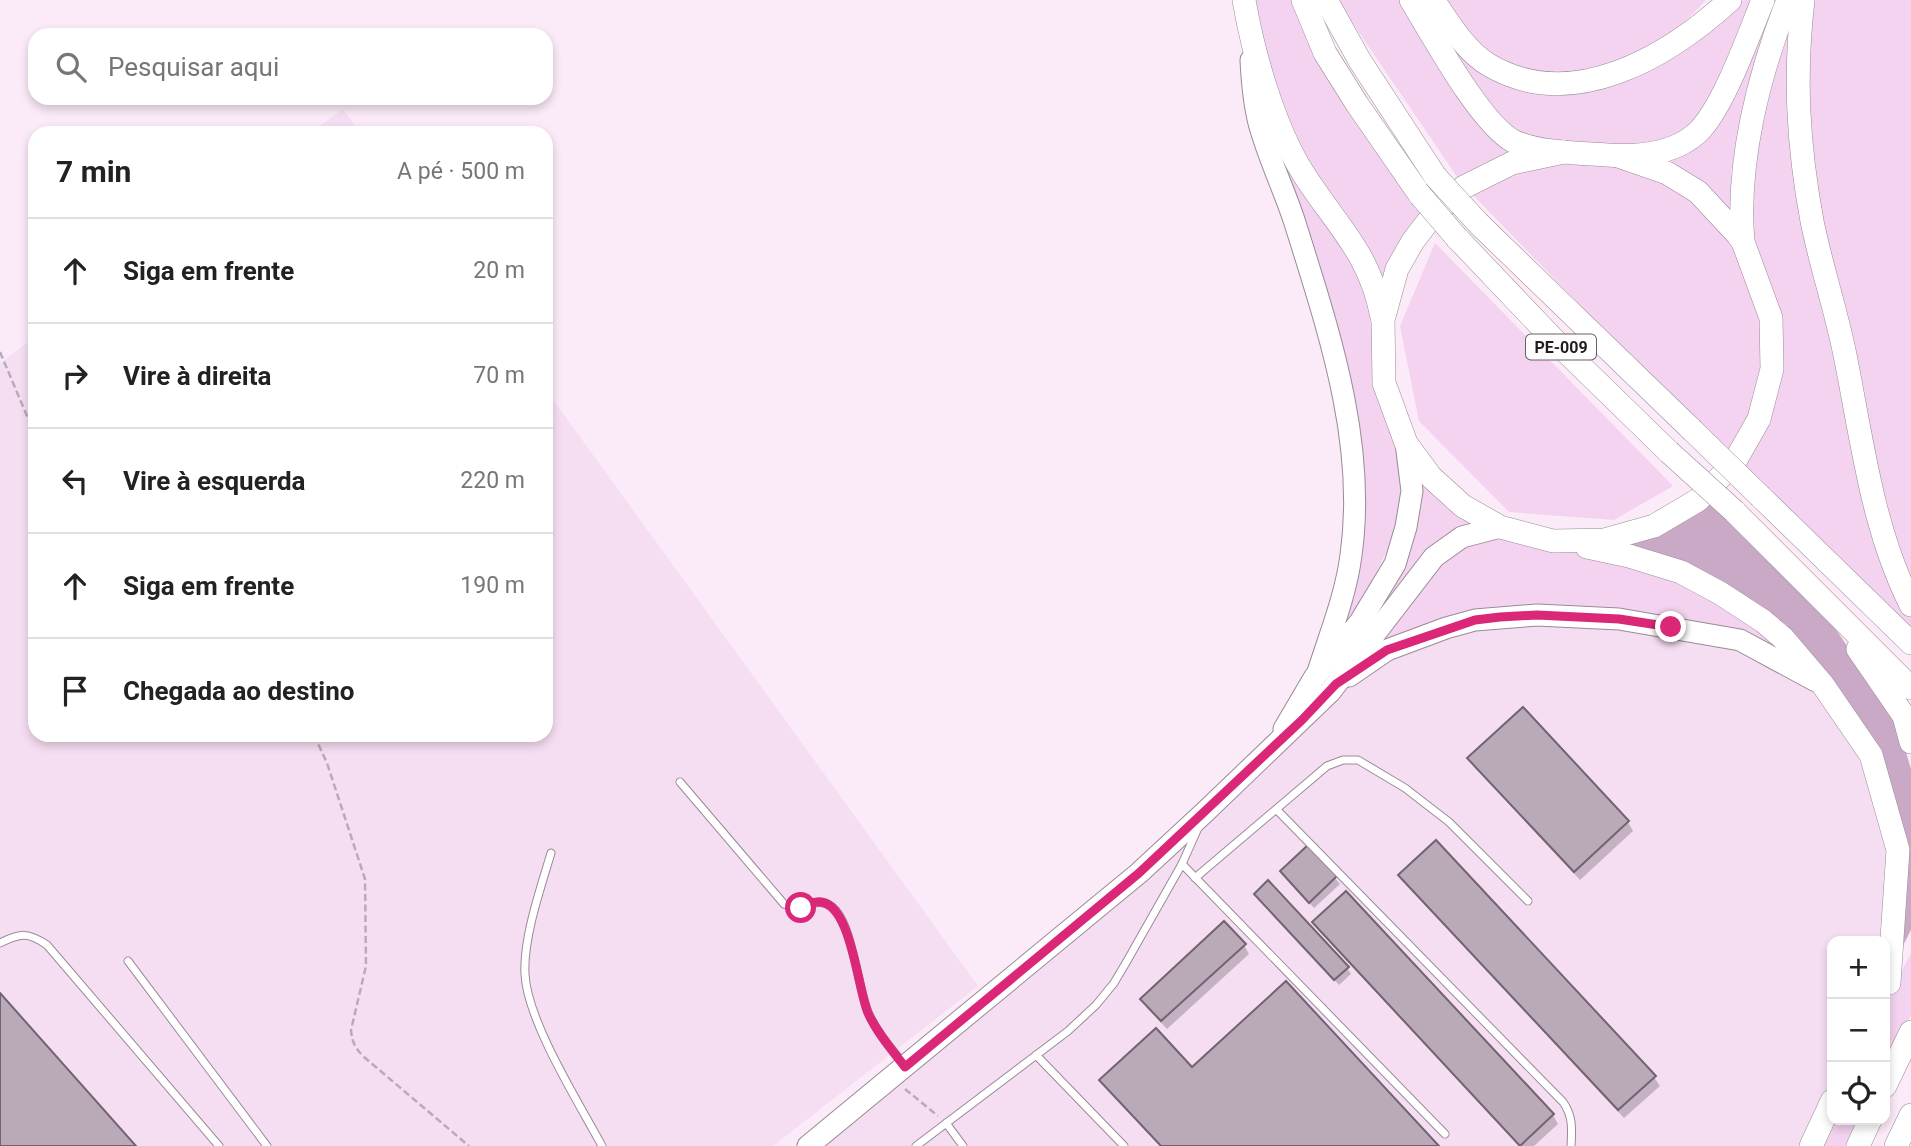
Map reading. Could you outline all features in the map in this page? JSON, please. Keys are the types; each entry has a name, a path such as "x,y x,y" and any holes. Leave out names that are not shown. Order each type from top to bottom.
{"highway":[{"path":"1244,0 1249,33 1287,140 1302,171 1364,259 1377,292 1383,320 1384,383 1406,443 1431,477 1463,506 1500,527 1629,556 1681,572 1742,606 1773,629 1823,685 1871,755 1898,850 1890,950"},
{"name":"PE-009","path":"1303,0 1325,53 1357,104 1420,195 1457,238 1557,343 1734,511 1911,688"},
{"name":"PE-009","path":"1326,0 1360,61 1435,176 1479,225 1911,643"},
{"path":"1410,0 1476,102 1500,131 1524,145 1564,152 1618,156 1666,150 1697,133 1727,86 1763,0"},
{"path":"1433,0 1463,42 1488,64 1511,75 1539,82 1571,84 1595,79 1648,60 1677,43 1730,0"},
{"path":"1553,541 1604,540 1654,526 1698,500 1734,463 1759,419 1772,369 1771,318 1743,242 1740,202 1745,161 1771,47 1788,0"},
{"path":"1803,0 1797,96 1813,222 1839,324 1864,460 1895,569 1911,605"},
{"path":"1383,320 1397,269 1413,241 1433,215 1465,187 1512,163 1564,152"},
{"path":"1618,156 1667,173 1698,192 1743,242"},
{"path":"1826,603 1903,716 1911,742"},
{"path":"1890,981 1911,940"},
{"path":"1890,1076 1911,1032"},
{"path":"1811,1146 1827,1112"},
{"path":"1896,1146 1911,1115"},
{"path":"1858,1146 1868,1125"}],"main road":[{"path":"1249,33 1259,124 1294,219 1324,320 1343,391 1353,464 1351,556 1327,678"},
{"path":"1327,678 1348,638 1375,599 1401,548 1412,491 1406,443"},
{"path":"808,1146 1139,873 1205,812 1279,741 1300,699 1327,678 1434,557 1462,537 1500,527"},
{"path":"1327,678 1387,650 1446,628 1475,620 1537,615 1619,619 1740,640 1823,685"}],"lane":[{"path":"1195,878 1327,766 1343,760 1358,760 1405,788 1449,822 1528,901"},
{"path":"680,782 784,904 795,908 823,903 833,907 839,915 854,957 867,1011 898,1073"},
{"path":"1277,810 1563,1102 1570,1112 1571,1146"},
{"path":"916,1146 1036,1055 1096,1005 1114,983 1182,864 1205,812"},
{"path":"551,853 530,929 524,973 529,1000 564,1075 602,1146"},
{"path":"1182,864 1445,1134"},
{"path":"0,943 19,936 32,935 47,945 219,1146"},
{"path":"128,961 267,1146"},
{"path":"1036,1055 1124,1146"},
{"path":"946,1124 964,1146"}],"path":[{"path":"0,352 28,418"},
{"path":"317,742 327,763 365,878 366,966 351,1030 355,1048 469,1146"},
{"path":"898,1073 946,1124"}],"shaded area":[{"path":"1247,0 1298,0 1433,215 1383,320 1410,451 1493,523 1462,533 1302,720 1402,538 1396,532 1369,588 1326,653 1341,607 1350,438 1274,169"},
{"path":"1337,0 1433,0 1488,64 1595,79 1666,62 1744,0 1782,0 1731,171 1738,235 1771,318 1759,419 1734,463 1471,193 1564,152 1464,187","holes":["1682,143 1666,173 1619,155"]},
{"path":"1443,0 1706,0 1664,37 1620,60 1573,72 1548,73 1525,70 1493,57 1470,34"},
{"path":"1792,0 1790,81 1911,613 1911,633 1741,463 1777,371 1749,242 1739,177"},
{"path":"1805,0 1911,0 1911,585 1864,442 1814,206"},
{"path":"343,109 355,126 320,126"},
{"path":"1435,243 1673,486 1614,520 1509,512 1419,421 1400,326"},
{"path":"28,342 28,742 553,742 553,400 978,986 773,1146 0,1146 0,363"},
{"path":"1709,496 1826,615 1895,716 1911,769 1911,930 1894,963 1897,924 1877,755 1786,624 1683,568 1601,543"},
{"path":"1516,535 1665,571 1742,611 1796,663 1573,607 1374,653 1431,566 1484,538"},
{"path":"1475,620 1710,633 1823,685 1889,812 1885,936 1827,936 1827,1112 1811,1146 808,1146 1279,741 1336,684"},
{"path":"1911,953 1911,1015 1890,1056 1890,999 1890,993"},
{"path":"1828,1125 1858,1125 1852,1146 1811,1146"}],"building":[{"path":"1523,707 1629,821 1574,872 1467,758"},
{"path":"1436,840 1656,1076 1618,1110 1398,875"},
{"path":"1308,845 1337,876 1309,903 1280,871"},
{"path":"1268,880 1349,967 1334,980 1254,894"},
{"path":"1346,891 1554,1114 1520,1146 1312,922"},
{"path":"1224,921 1246,944 1161,1021 1140,999"},
{"path":"1286,981 1439,1146 1161,1146 1099,1080 1156,1028 1192,1067"},
{"path":"0,993 136,1146 0,1146"}],"route":[{"path":"801,908 817,902 823,903 833,907 839,915 854,957 867,1011 877,1030 905,1067 1139,873 1302,720 1336,684 1387,650 1446,628 1500,617 1537,615 1619,619 1671,627"}]}
